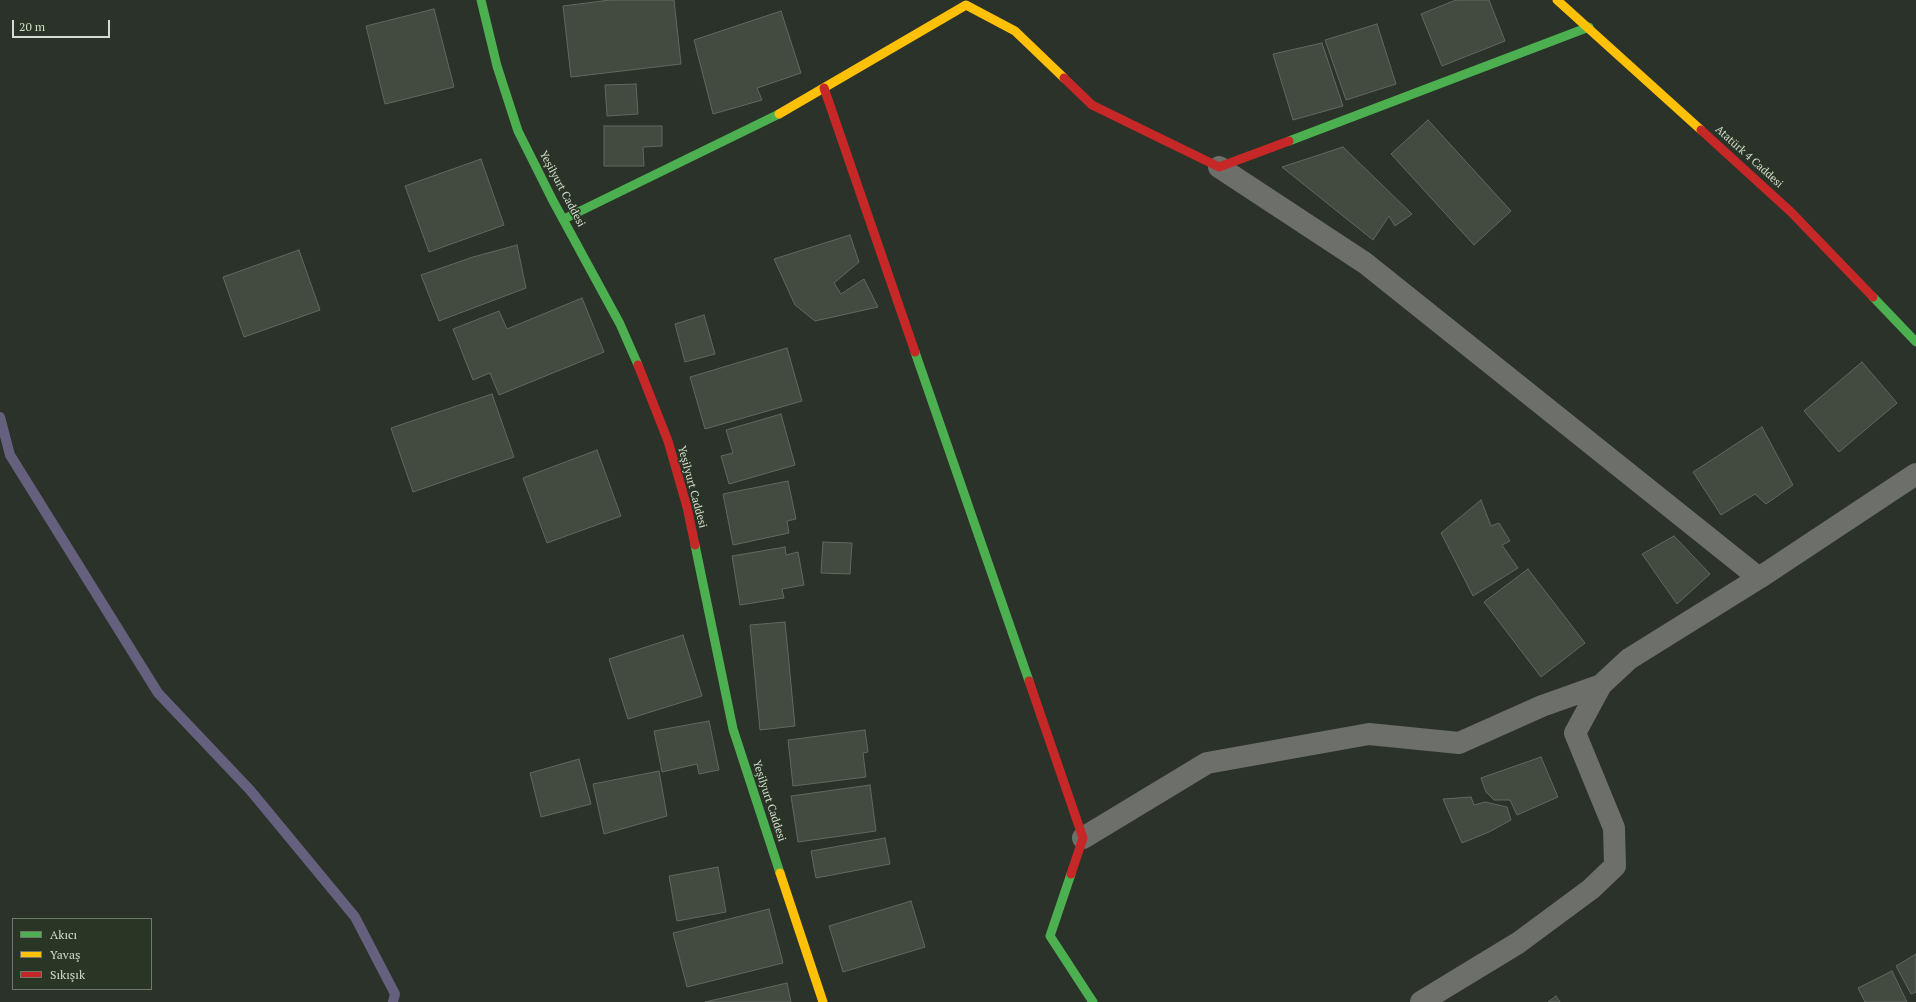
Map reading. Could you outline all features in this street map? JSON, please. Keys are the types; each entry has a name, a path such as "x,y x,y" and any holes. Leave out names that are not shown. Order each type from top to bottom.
{"street":[{"name":"Yeşilyurt Caddesi","path":"481,0 496,66 518,131 620,324 668,441 686,507 733,729 823,1002"},
{"name":"Atatürk 4 Caddesi","path":"1557,0 1589,27 1791,212 1916,342"},
{"path":"564,219 770,119 966,5 1015,31 1092,105 1219,167 1365,264 1759,578"},
{"path":"1219,167 1589,27"},
{"path":"824,88 1083,838 1050,936 1093,1002"},
{"path":"1083,838 1207,762 1369,734 1459,743 1542,706 1601,684 1630,659 1759,578 1916,474"},
{"path":"1421,1002 1518,943 1591,889 1615,866 1614,828 1574,733 1601,684"}],"building":[{"path":"610,0 674,0 681,64 571,77 563,6"},
{"path":"1456,0 1489,0 1505,41 1442,66 1421,14"},
{"path":"434,9 454,87 385,104 366,26"},
{"path":"781,11 801,73 757,88 762,100 713,114 694,40"},
{"path":"1377,24 1396,84 1346,100 1325,40"},
{"path":"1322,43 1343,106 1293,120 1273,54"},
{"path":"636,84 638,114 607,116 605,85"},
{"path":"1428,120 1511,211 1474,245 1391,154"},
{"path":"604,126 662,126 662,146 643,147 644,166 604,166"},
{"path":"1343,147 1412,214 1395,226 1389,216 1373,240 1282,167"},
{"path":"481,159 504,225 429,252 405,186"},
{"path":"850,235 859,262 834,283 841,294 864,279 878,307 815,321 795,305 774,259"},
{"path":"517,245 526,288 439,321 421,275 473,257"},
{"path":"299,250 320,310 244,337 223,277"},
{"path":"582,298 604,352 499,395 490,373 473,380 453,329 499,311 507,329"},
{"path":"704,315 715,354 685,362 675,324"},
{"path":"787,348 802,401 705,429 690,377"},
{"path":"1862,362 1897,403 1839,452 1804,411"},
{"path":"492,394 514,457 413,492 391,428"},
{"path":"781,414 795,465 729,484 721,456 733,453 726,430"},
{"path":"1762,427 1793,485 1766,504 1755,494 1721,515 1693,472"},
{"path":"597,450 621,516 547,543 523,478"},
{"path":"788,481 796,519 787,521 789,533 733,545 723,494"},
{"path":"1481,500 1491,526 1499,523 1510,541 1502,545 1518,568 1473,596 1441,533"},
{"path":"1674,536 1710,574 1677,604 1642,554"},
{"path":"823,542 852,543 850,574 821,573"},
{"path":"785,547 786,555 798,552 804,585 782,589 784,598 740,605 732,556"},
{"path":"1528,569 1585,643 1541,677 1484,602"},
{"path":"785,622 795,726 760,730 750,625"},
{"path":"683,635 702,696 628,719 609,659"},
{"path":"709,721 719,770 699,774 697,764 662,772 654,731"},
{"path":"865,730 868,752 863,753 866,777 793,786 788,740"},
{"path":"1541,757 1558,797 1517,815 1510,800 1494,800 1486,792 1481,778"},
{"path":"579,759 591,804 541,817 530,773"},
{"path":"659,771 667,816 604,834 593,784"},
{"path":"870,785 876,831 798,842 791,796"},
{"path":"1471,797 1474,805 1485,802 1507,807 1511,820 1489,832 1462,843 1443,799"},
{"path":"885,838 890,864 816,878 811,851"},
{"path":"718,867 726,912 677,921 669,876"},
{"path":"911,901 925,947 843,972 829,926"},
{"path":"769,909 783,963 687,987 673,933"},
{"path":"1916,954 1916,992 1911,994 1896,966"},
{"path":"1892,971 1907,1002 1865,1002 1858,988"},
{"path":"787,983 791,1002 705,1002"},
{"path":"1556,996 1560,1002 1548,1002"}],"waterway":[{"path":"0,417 10,455 158,693 250,790 355,917 395,994 393,1002"}],"traffic: fast":[{"path":"481,0 497,66 518,131 552,199 620,324 638,365"},
{"path":"1289,141 1589,27"},
{"path":"564,219 779,114"},
{"path":"1873,297 1916,342"},
{"path":"915,352 1029,681"},
{"path":"695,545 733,729 780,873"},
{"path":"1071,874 1050,936 1093,1002"}],"traffic: slow":[{"path":"1557,0 1701,130"},
{"path":"779,114 966,5 1015,31 1064,78"},
{"path":"780,873 823,1002"}],"traffic: jam":[{"path":"1064,78 1092,105 1219,167 1289,141"},
{"path":"824,88 915,352"},
{"path":"1701,130 1791,212 1873,297"},
{"path":"638,365 668,441 687,507 695,545"},
{"path":"1029,681 1083,838 1071,874"}]}
